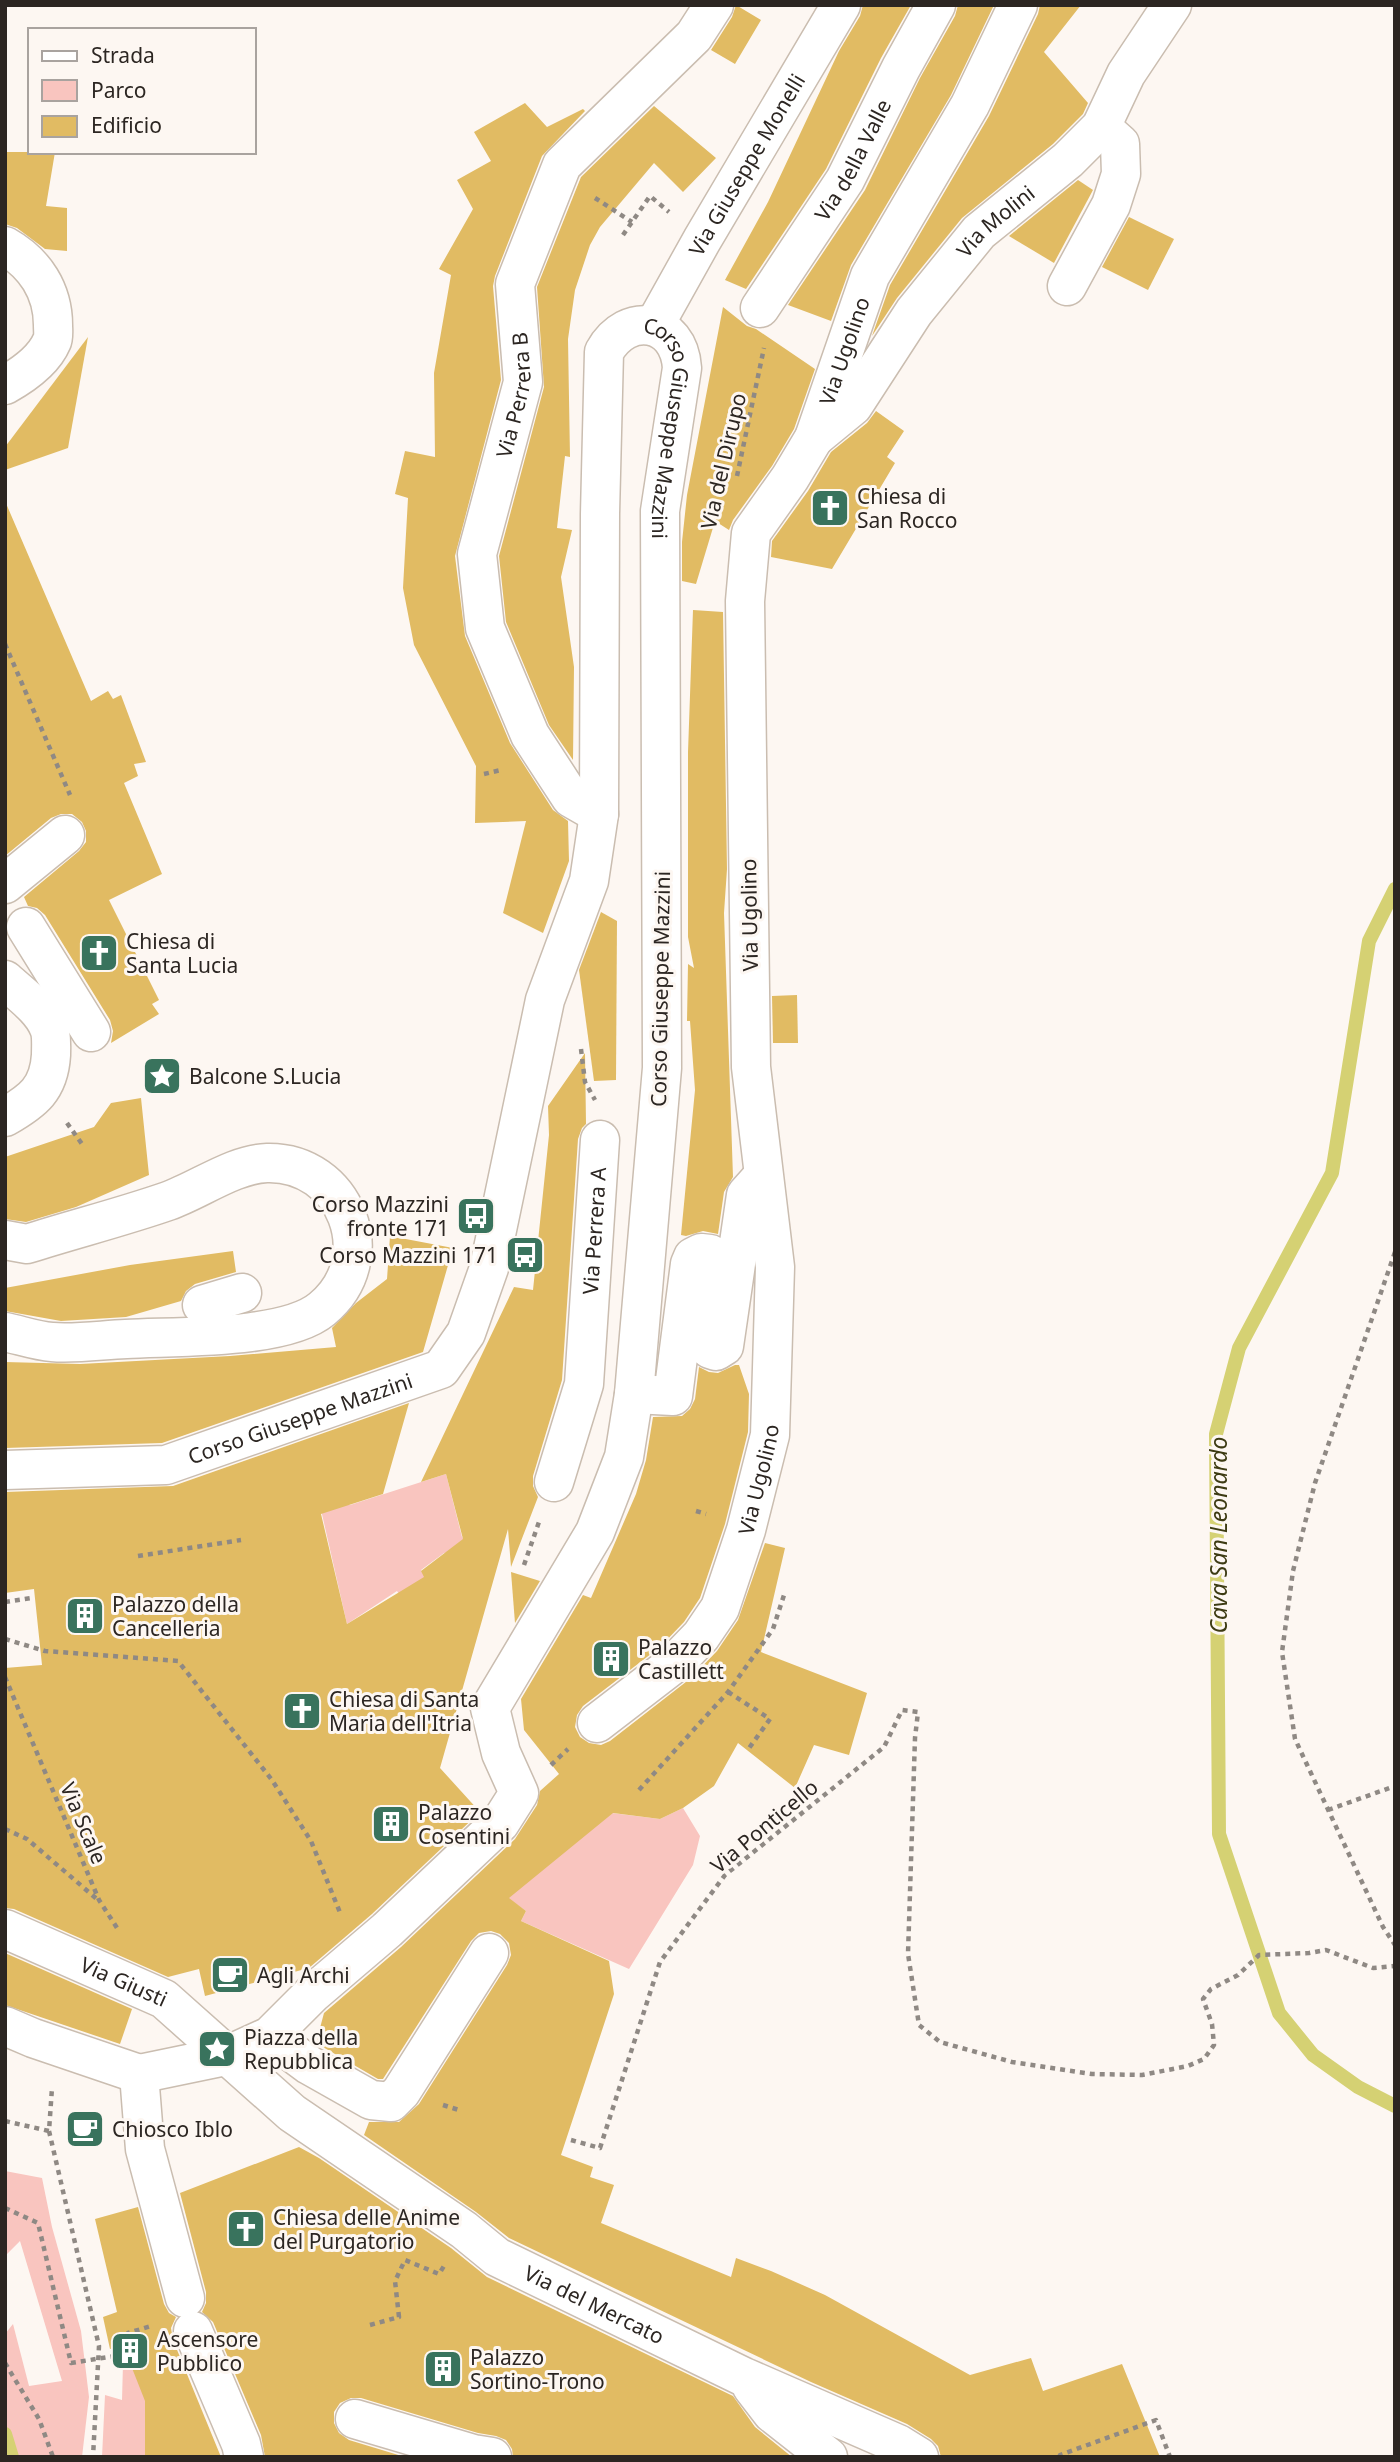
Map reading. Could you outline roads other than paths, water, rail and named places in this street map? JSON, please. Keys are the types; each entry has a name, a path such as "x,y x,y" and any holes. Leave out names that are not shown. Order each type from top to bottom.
{"street":[{"name":"Via Perrera B","path":"598,814 571,798 530,735 485,628 477,554 523,382 515,284 562,165 694,36 713,5"},
{"name":"Via Giuseppe Monelli","path":"654,326 841,5"},
{"name":"Via della Valle","path":"760,308 845,180 936,5"},
{"name":"Via Ugolino","path":"597,1723 675,1663 701,1636 720,1608 747,1530 770,1435 775,1267 751,1068 745,601 751,533 790,478 814,438 870,276 970,105 1018,5"},
{"name":"Via Molini","path":"814,438 853,406 914,312 979,232 1068,160 1101,127 1126,74 1172,5"},
{"path":"1067,286 1111,205 1121,174 1120,144 1101,127"},
{"path":"5,246 24,259 44,284 53,307 53,340 37,362 5,385"},
{"name":"Corso Giuseppe Mazzini","path":"5,1470 166,1465 442,1369 466,1333 489,1268 545,1000 589,881 598,814 604,352 625,328 654,326 665,332 677,344 682,368 660,511 662,1069 634,1394 624,1457 595,1532 490,1708 501,1753 519,1793 500,1823 358,1935 312,1994 270,2036"},
{"path":"5,884 65,835"},
{"path":"26,927 91,1032"},
{"path":"5,980 34,1006 50,1029 51,1050 50,1067 44,1086 27,1104 5,1117"},
{"name":"Via Perrera A","path":"554,1482 584,1384 600,1140"},
{"path":"5,1240 26,1244 170,1200 250,1165 264,1163 279,1163 304,1170 327,1185 346,1212 353,1238 353,1255 340,1290 322,1309 302,1321 236,1333 51,1342 5,1332"},
{"path":"634,1394 673,1396 690,1264 693,1257 701,1253 709,1254 716,1265 706,1343 710,1349 716,1351 724,1346 746,1195 764,1175"},
{"path":"5,1311 57,1322 192,1308 242,1293"},
{"name":"Via Giusti","path":"5,1929 164,1999 226,2056"},
{"path":"5,2026 139,2074 226,2056 270,2036 309,2065 371,2100 391,2102 401,2092 489,1953"},
{"name":"Via del Mercato","path":"226,2056 292,2113 464,2230 497,2257 744,2377 898,2444 919,2457"},
{"path":"139,2074 145,2149 158,2201 180,2317 241,2444 244,2457"},
{"path":"744,2377 772,2413 828,2457"},
{"path":"355,2418 473,2454 492,2457"}],"waterway":[{"name":"Cava San Leonardo","path":"1395,889 1369,941 1332,1173 1239,1348 1216,1434 1219,1834 1279,2013 1313,2055 1358,2087 1395,2106"},
{"path":"5,2434 12,2457"}],"place":[{"name":"Chiesa di San Rocco","path":"830,508"},
{"name":"Chiesa di Santa Lucia","path":"99,953"},
{"name":"Balcone S.Lucia","path":"162,1076"},
{"name":"Corso Mazzini fronte 171","path":"476,1216"},
{"name":"Corso Mazzini 171","path":"525,1255"},
{"name":"Palazzo della Cancelleria","path":"85,1616"},
{"name":"Palazzo Castillett","path":"611,1659"},
{"name":"Chiesa di Santa Maria dell'Itria","path":"302,1711"},
{"name":"Palazzo Cosentini","path":"391,1824"},
{"name":"Agli Archi","path":"230,1975"},
{"name":"Piazza della Repubblica","path":"217,2049"},
{"name":"Chiosco Iblo","path":"85,2129"},
{"name":"Chiesa delle Anime del Purgatorio","path":"246,2229"},
{"name":"Ascensore Pubblico","path":"130,2351"},
{"name":"Palazzo Sortino-Trono","path":"443,2369"}]}
